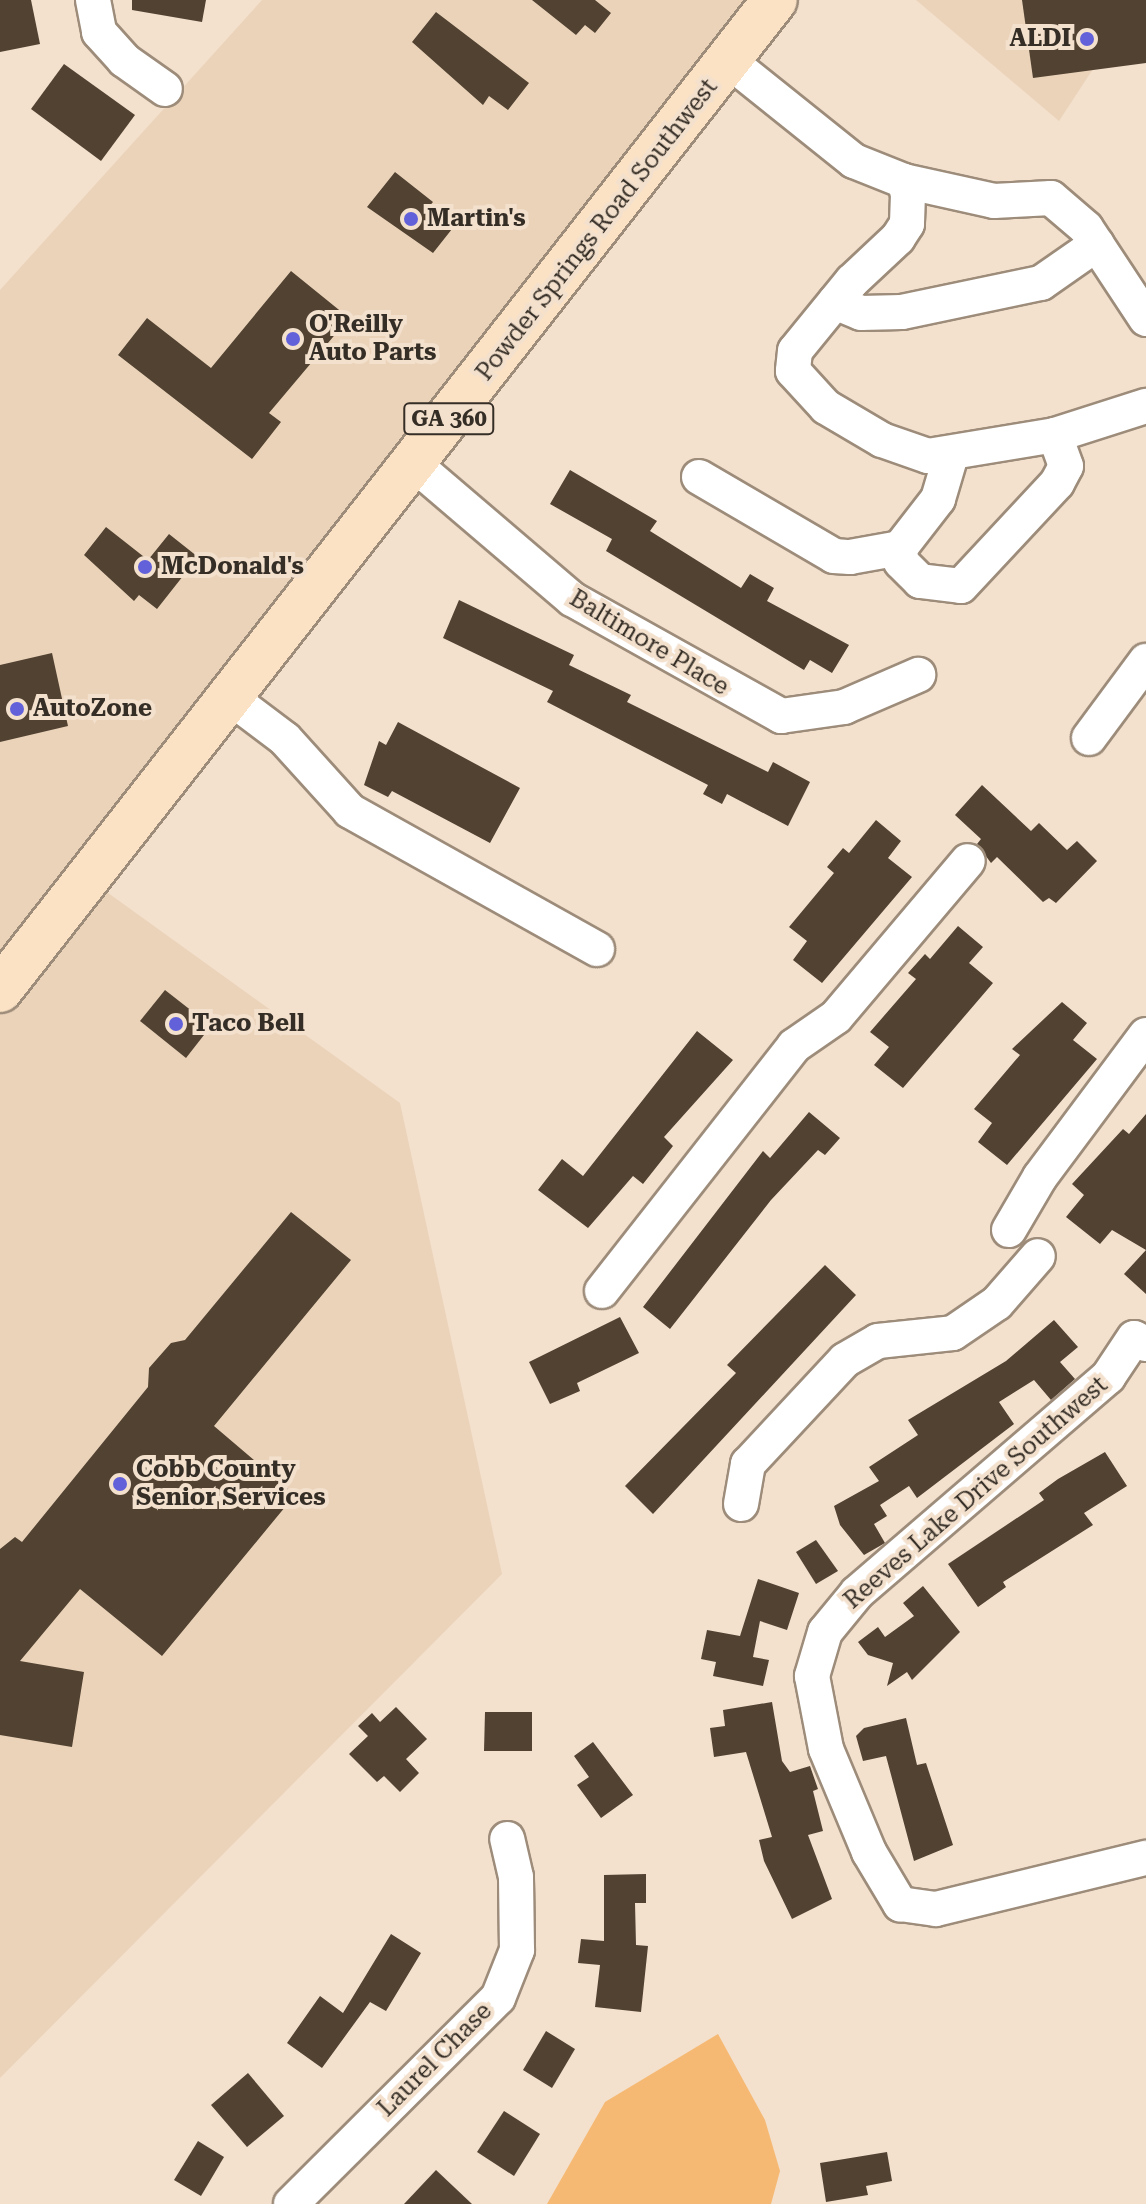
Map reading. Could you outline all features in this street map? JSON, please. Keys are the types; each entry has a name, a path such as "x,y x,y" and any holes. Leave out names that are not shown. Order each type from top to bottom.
{"main road":[{"name":"Powder Springs Road Southwest","path":"0,990 775,0"}],"street":[{"path":"93,0 99,32 124,60 165,89"},
{"path":"729,61 854,161 904,181 994,201 1051,198 1097,244 1146,319"},
{"path":"904,181 907,224 835,302 795,351 793,371 808,392 882,440 914,453 951,455 1055,435 1146,406"},
{"path":"835,302 861,313 902,312 1041,283 1097,244"},
{"path":"951,455 938,499 900,548 901,562 920,581 961,586 1057,483 1066,466 1055,435"},
{"name":"Baltimore Place","path":"414,464 572,599 781,716 844,707 918,675"},
{"path":"699,477 834,556 900,548"},
{"path":"1089,738 1146,661"},
{"path":"228,696 285,739 350,811 597,949"},
{"path":"602,1291 794,1046 836,1017 968,861"},
{"path":"1009,1230 1040,1177 1146,1035"},
{"path":"741,1504 748,1464 845,1360 878,1341 953,1333 997,1303 1038,1256"},
{"name":"Reeves Lake Drive Southwest","path":"1140,1341 1108,1377 857,1593 825,1632 812,1676 826,1749 869,1852 900,1904 936,1909 1146,1858"},
{"name":"Laurel Chase","path":"291,2204 498,1998 517,1950 516,1877 507,1839"}],"shaded area":[{"path":"262,0 757,0 72,867 400,1103 502,1574 0,2078 0,290"},
{"path":"916,0 1138,0 1059,121"},
{"path":"718,2034 765,2120 780,2171 771,2204 547,2204 605,2102"}],"building":[{"path":"0,0 31,0 40,44 0,52"},
{"path":"132,0 206,0 202,22 132,10"},
{"path":"532,0 595,0 611,13 595,33 585,25 576,35"},
{"name":"ALDI","path":"1022,0 1146,0 1146,63 1033,78"},
{"path":"436,12 529,83 508,110 489,96 483,105 412,42"},
{"path":"64,64 135,115 101,161 31,109"},
{"name":"Martin's","path":"395,172 433,202 427,209 452,229 433,253 367,207"},
{"path":"291,271 349,318 269,413 281,422 252,459 118,355 147,318 211,368"},
{"path":"570,470 657,521 650,531 741,588 750,574 774,588 767,601 849,645 832,673 810,660 804,670 606,551 612,539 550,504"},
{"name":"McDonald's","path":"106,527 148,560 169,534 198,557 157,609 139,595 134,601 84,555"},
{"path":"459,600 574,655 569,665 631,695 627,702 768,772 773,762 810,782 788,826 727,794 722,804 703,794 708,785 547,702 553,691 443,638"},
{"path":"52,653 68,726 0,742 0,665"},
{"path":"398,722 520,788 490,843 392,791 388,797 364,785 379,741 386,745"},
{"path":"982,785 1031,831 1039,823 1067,850 1077,841 1097,861 1056,903 1049,898 1043,902 997,857 991,863 977,844 981,839 955,815"},
{"path":"876,820 901,841 888,858 912,877 822,983 793,960 807,941 789,927 834,873 827,867 843,848 849,853"},
{"path":"958,926 983,947 969,963 993,983 903,1088 874,1065 889,1047 870,1032 916,979 908,973 925,954 930,959"},
{"name":"Taco Bell","path":"165,990 211,1026 186,1058 140,1021"},
{"path":"1062,1002 1087,1023 1073,1040 1097,1059 1007,1165 978,1142 992,1123 974,1109 1020,1055 1012,1049"},
{"path":"697,1031 733,1060 664,1137 673,1146 643,1184 633,1176 588,1228 538,1190 562,1159 583,1176"},
{"path":"809,1112 840,1138 825,1155 818,1150 771,1200 670,1329 643,1307 763,1151 770,1158"},
{"path":"1146,1114 1146,1250 1112,1230 1100,1244 1066,1217 1084,1195 1072,1184 1123,1129 1129,1134"},
{"path":"291,1212 351,1260 214,1426 295,1495 162,1656 80,1589 20,1661 84,1672 72,1747 0,1735 0,1549 15,1537 22,1542 148,1387 149,1368 171,1343 185,1340"},
{"path":"1146,1250 1146,1294 1124,1274"},
{"path":"825,1265 856,1295 653,1514 625,1486 736,1373 727,1365"},
{"path":"620,1317 639,1353 577,1383 580,1391 550,1404 529,1362"},
{"path":"1054,1320 1078,1347 1060,1362 1075,1379 1051,1400 1034,1380 999,1402 1014,1424 917,1498 909,1486 880,1505 887,1516 874,1524 885,1543 864,1555 840,1525 834,1506 879,1481 869,1467 918,1435 908,1420 1006,1361"},
{"path":"1105,1452 1127,1486 1084,1513 1093,1525 1003,1582 1006,1587 978,1607 948,1564 1044,1500 1039,1493 1058,1479"},
{"path":"816,1540 838,1571 816,1584 796,1552"},
{"path":"758,1579 799,1593 787,1630 760,1621 753,1657 769,1660 763,1686 713,1676 716,1662 701,1659 707,1630 740,1636"},
{"path":"923,1586 960,1632 912,1680 907,1672 887,1686 893,1663 868,1655 858,1642 878,1627 885,1637 914,1616 903,1603"},
{"path":"772,1702 782,1761 790,1772 810,1766 818,1789 813,1791 823,1831 808,1835 832,1899 792,1919 764,1861 759,1840 772,1837 746,1752 714,1757 710,1728 725,1726 723,1710"},
{"path":"396,1707 427,1739 406,1759 419,1773 400,1792 384,1776 377,1782 349,1754 368,1736 358,1726 372,1713 380,1722"},
{"path":"485,1712 532,1712 532,1751 484,1751"},
{"path":"906,1718 917,1765 926,1763 953,1845 914,1861 886,1756 863,1761 856,1736 864,1728"},
{"path":"593,1742 633,1795 601,1818 577,1785 589,1777 574,1756"},
{"path":"646,1874 646,1903 635,1903 636,1945 648,1946 641,2012 595,2007 600,1965 578,1963 581,1939 604,1941 604,1875"},
{"path":"391,1934 421,1953 386,2011 370,2002 322,2068 287,2043 320,1996 343,2013"},
{"path":"546,2031 575,2049 552,2088 523,2070"},
{"path":"248,2073 284,2116 247,2147 211,2105"},
{"path":"504,2111 540,2134 514,2176 477,2152"},
{"path":"198,2141 224,2157 201,2196 174,2180"},
{"path":"887,2152 892,2181 866,2186 868,2195 826,2202 820,2163"},
{"path":"436,2170 472,2204 404,2204"}],"place":[{"name":"ALDI","path":"1087,39"},
{"name":"Martin's","path":"411,219"},
{"name":"O'Reilly Auto Parts","path":"293,339"},
{"name":"McDonald's","path":"145,567"},
{"name":"AutoZone","path":"17,709"},
{"name":"Taco Bell","path":"176,1024"},
{"name":"Cobb County Senior Services","path":"120,1484"}]}
